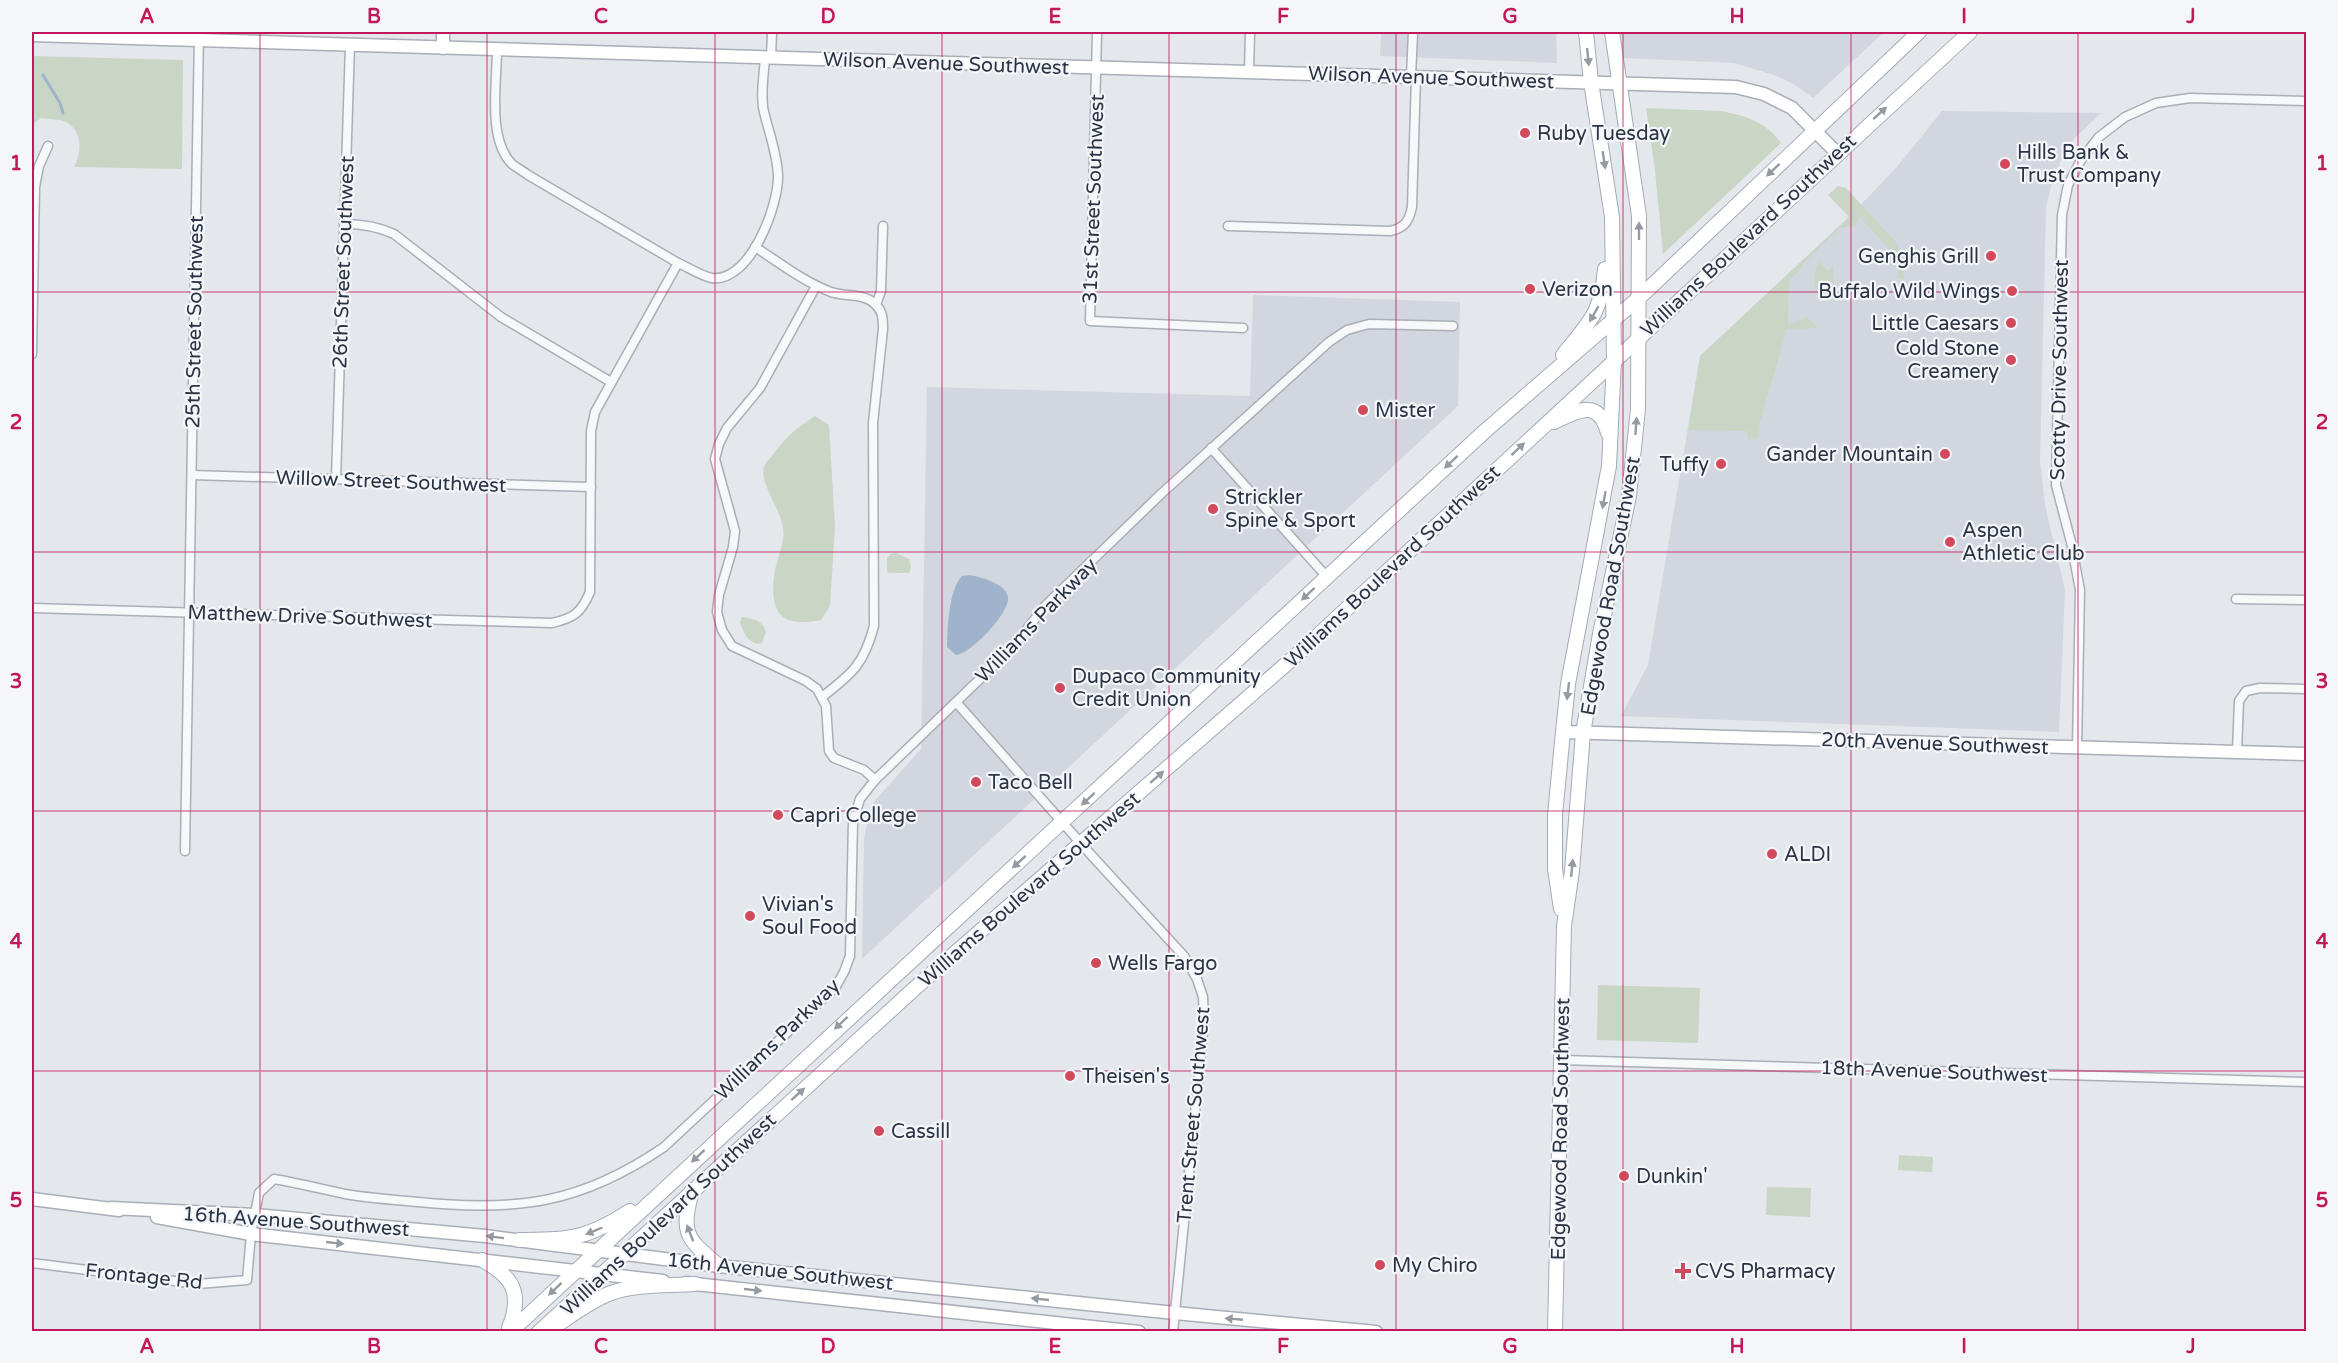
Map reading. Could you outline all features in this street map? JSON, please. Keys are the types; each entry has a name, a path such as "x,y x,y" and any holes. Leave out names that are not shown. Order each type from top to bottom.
{"main road":[{"path":"442,48 443,32"},
{"name":"Edgewood Road Southwest","path":"1564,926 1555,869 1555,815 1568,684 1604,500 1610,442 1614,360 1612,217 1591,82 1586,32"},
{"name":"Edgewood Road Southwest","path":"1555,1332 1564,926 1572,871 1584,733 1600,634 1630,486 1638,409 1639,216 1612,32"},
{"name":"Williams Boulevard Southwest","path":"508,1332 1327,577 1542,381 1640,297 1919,32"},
{"name":"Williams Boulevard Southwest","path":"539,1332 906,997 1300,652 1970,32"},
{"name":"Wilson Avenue Southwest","path":"34,34 199,36 350,45 497,50 1736,87 1764,94 1792,108 1837,153"},
{"path":"1542,381 1598,310 1603,290 1612,217"},
{"path":"1539,429 1579,409 1590,409 1600,414 1610,442"},
{"name":"20th Avenue Southwest","path":"1563,732 2307,754"},
{"path":"519,1240 576,1238 587,1235 600,1230 662,1190"},
{"path":"692,1190 686,1218 687,1233 696,1246 719,1266"},
{"name":"16th Avenue Southwest","path":"32,1199 111,1208 255,1215 519,1240 719,1266 1376,1332"},
{"name":"16th Avenue Southwest","path":"111,1208 251,1234 1139,1332"},
{"path":"482,1260 499,1269 509,1280 515,1294 515,1313 508,1332"},
{"path":"548,1332 589,1304 613,1292 645,1287 695,1284"}],"street":[{"path":"497,50 496,127 500,146 512,163 528,175 678,263 711,278 726,276 741,266 755,247 768,220 775,198 778,176 775,153 763,110 771,32"},
{"name":"31st Street Southwest","path":"1097,32 1090,321 1243,328"},
{"path":"1249,72 1250,32"},
{"path":"1228,225 1390,231 1402,228 1410,218 1412,207 1413,32"},
{"name":"25th Street Southwest","path":"185,851 199,36"},
{"name":"26th Street Southwest","path":"336,479 350,45"},
{"name":"Scotty Drive Southwest","path":"2077,747 2080,590 2071,542 2056,485 2062,215 2067,185 2099,137 2125,117 2156,103 2190,98 2307,101"},
{"path":"32,354 35,187 39,166 48,146"},
{"path":"344,224 363,224 382,228 394,234 501,317 611,382"},
{"path":"876,305 881,291 883,226"},
{"path":"755,247 816,286 834,294 868,298 882,315 883,329 873,423 874,626 869,646 861,661 850,675 822,697"},
{"path":"591,487 591,431 595,412 678,263"},
{"path":"816,286 760,388 727,428 719,444 715,459 735,531 717,612 722,630 732,646 806,681 817,689 828,715 829,751 834,758 864,770 874,780"},
{"name":"Williams Parkway","path":"251,1234 259,1193 274,1179 345,1194 433,1204 487,1207 529,1204 583,1191 614,1178 664,1147 835,988 850,956 853,822 860,799 874,780 1011,649 1046,605 1210,448 1329,342 1347,330 1369,324 1454,326"},
{"path":"1210,448 1327,577"},
{"name":"Willow Street Southwest","path":"192,475 591,487"},
{"name":"Matthew Drive Southwest","path":"32,608 552,623 569,619 583,607 590,592 591,487"},
{"path":"2236,598 2307,600"},
{"path":"2237,752 2239,701 2246,691 2260,688 2307,689"},
{"name":"Trent Street Southwest","path":"956,702 1062,823 1184,956 1197,979 1203,998 1204,1023 1173,1332"},
{"name":"18th Avenue Southwest","path":"1562,1060 2307,1082"},
{"name":"Frontage Rd","path":"32,1263 198,1284 247,1280 251,1234"}],"shaded area":[{"path":"1381,32 1556,32 1557,63 1380,56"},
{"path":"1621,32 1884,32 1813,98 1792,83 1774,75 1734,63 1623,58"},
{"path":"1942,111 2101,113 2069,144 2054,175 2046,207 2040,461 2045,505 2065,590 2059,732 1621,716 1648,665 1700,356 1849,217 1896,168"},
{"path":"1253,295 1460,302 1458,406 862,959 864,839 871,805 921,749 927,387 1250,396"}],"green space":[{"path":"32,56 183,60 182,169 74,167 80,147 77,133 68,123 41,118 32,125"},
{"path":"1646,108 1721,111 1739,115 1762,125 1781,143 1663,254 1655,170"},
{"path":"1838,186 1846,188 1895,241 1900,252 1899,257 1903,261 1904,280 1897,278 1900,261 1859,216 1856,226 1840,228 1804,262 1796,275 1789,279 1788,325 1807,317 1818,328 1787,329 1760,422 1759,437 1748,440 1747,431 1688,430 1700,356 1849,217 1828,195"},
{"path":"1819,262 1828,271 1833,267 1833,283 1818,295 1814,278"},
{"path":"815,416 829,425 835,527 830,606 821,620 797,622 782,616 774,602 774,577 784,534 763,473 765,464 782,443"},
{"path":"896,553 909,559 911,566 909,573 889,573 887,571 887,558"},
{"path":"742,617 754,619 762,625 766,632 762,643 754,643 746,636 740,623"},
{"path":"1598,985 1700,988 1698,1043 1597,1040"},
{"path":"1899,1155 1933,1157 1932,1172 1898,1170"},
{"path":"1767,1187 1811,1188 1810,1217 1766,1215"}],"water":[{"path":"970,575 987,579 1003,589 1007,593 1007,605 996,623 979,641 956,655 947,647 950,610 958,582 962,576"}],"waterway":[{"path":"43,75 60,103 63,113"}],"place":[{"name":"Ruby Tuesday","path":"1525,133"},
{"name":"Hills Bank & Trust Company","path":"2005,164"},
{"name":"Genghis Grill","path":"1991,256"},
{"name":"Verizon","path":"1530,289"},
{"name":"Buffalo Wild Wings","path":"2012,291"},
{"name":"Little Caesars","path":"2011,323"},
{"name":"Cold Stone Creamery","path":"2011,360"},
{"name":"Mister","path":"1363,410"},
{"name":"Gander Mountain","path":"1945,454"},
{"name":"Tuffy","path":"1721,464"},
{"name":"Strickler Spine & Sport","path":"1213,509"},
{"name":"Aspen Athletic Club","path":"1950,542"},
{"name":"Dupaco Community Credit Union","path":"1060,688"},
{"name":"Taco Bell","path":"976,782"},
{"name":"Capri College","path":"778,815"},
{"name":"ALDI","path":"1772,854"},
{"name":"Vivian's Soul Food","path":"750,916"},
{"name":"Wells Fargo","path":"1096,963"},
{"name":"Theisen's","path":"1070,1076"},
{"name":"Cassill","path":"879,1131"},
{"name":"Dunkin'","path":"1624,1176"},
{"name":"My Chiro","path":"1380,1265"},
{"name":"CVS Pharmacy","path":"1683,1271"}]}
